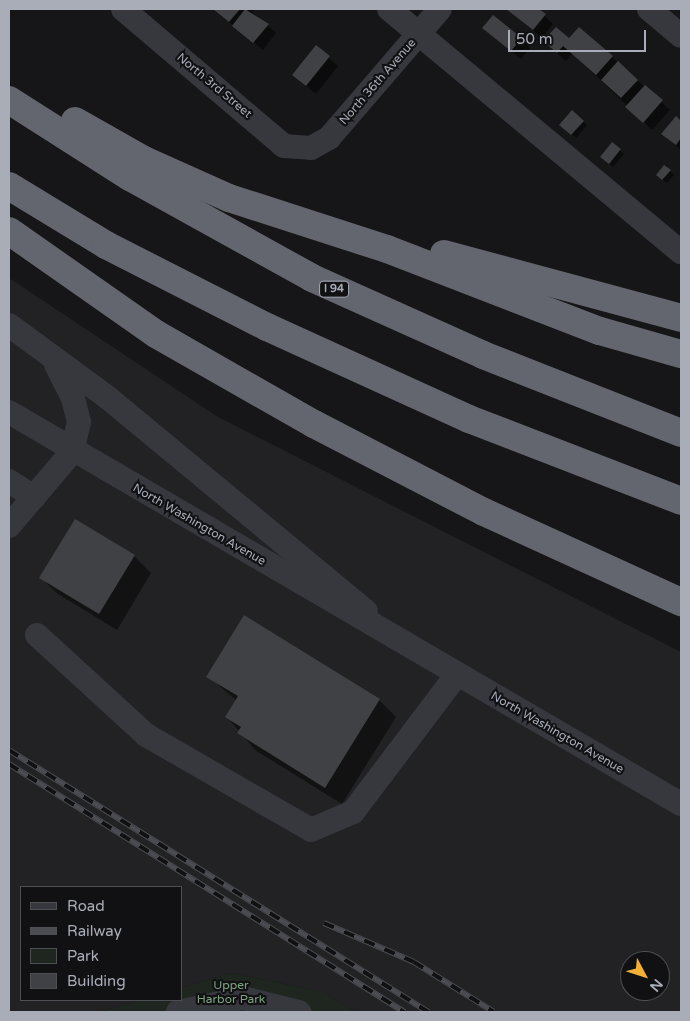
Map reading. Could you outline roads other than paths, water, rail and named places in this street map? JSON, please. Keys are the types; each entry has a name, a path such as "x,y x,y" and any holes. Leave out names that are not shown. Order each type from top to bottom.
{"highway":[{"path":"9,81 182,178 387,248 576,323 681,354"},
{"name":"I 94","path":"9,100 130,177 312,278 483,355 681,433"},
{"path":"9,186 106,245 260,324 469,419 681,501"},
{"path":"9,231 156,334 314,424 492,516 681,602"},
{"path":"387,248 426,249 681,318"}],"street":[{"name":"North 3rd Street","path":"123,9 284,146 311,148"},
{"path":"389,9 681,252"},
{"name":"North 36th Avenue","path":"311,148 329,138 440,9"},
{"path":"649,9 681,36"},
{"name":"North Washington Avenue","path":"9,326 55,363 107,397 301,554 406,647"},
{"name":"North Washington Avenue","path":"55,363 73,398 79,422 72,452 456,676 681,804"},
{"path":"9,412 72,452 9,526"},
{"path":"9,481 34,497"},
{"path":"37,635 146,735 311,830 353,812 456,676"},
{"path":"178,1012 243,998 299,1012"}],"railway":[{"path":"9,750 429,1012"},
{"path":"9,764 405,1012"},
{"path":"324,923 414,962 494,1012"}],"park label":[{"name":"Upper Harbor Park","path":"231,993"}]}
